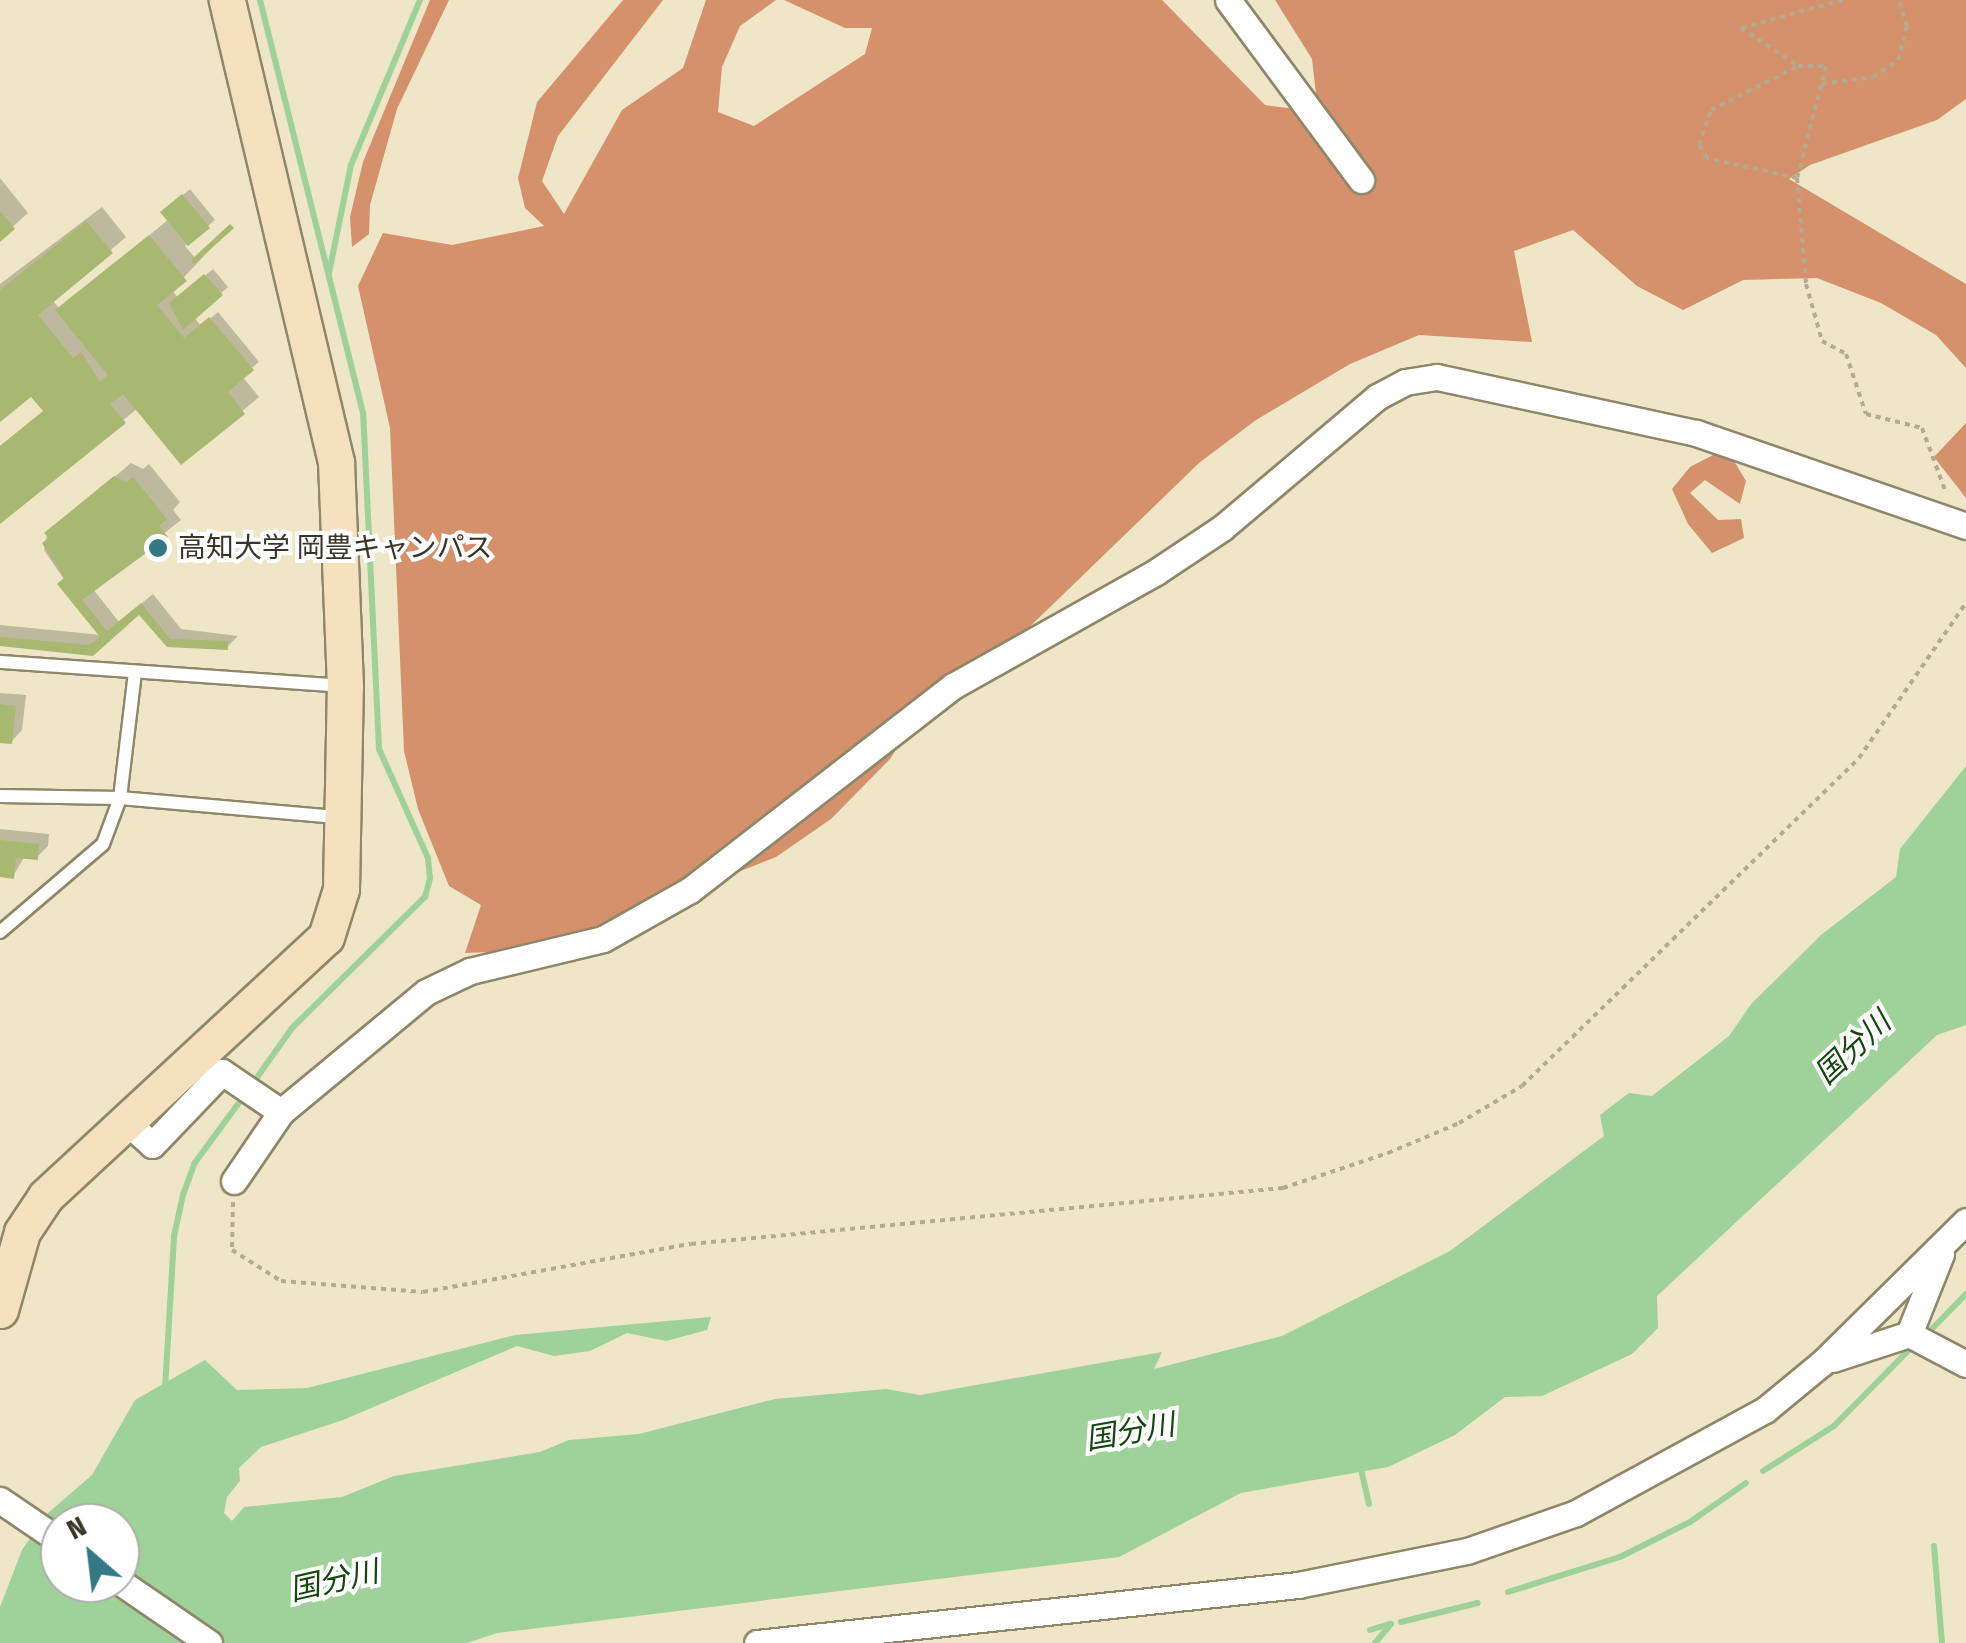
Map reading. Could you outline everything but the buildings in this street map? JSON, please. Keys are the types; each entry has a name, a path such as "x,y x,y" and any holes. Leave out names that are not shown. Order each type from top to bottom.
{"street":[{"path":"0,1310 22,1232 46,1196 130,1124 326,938 341,890 345,686 336,462 326,400 228,0"},
{"path":"1228,0 1361,180"},
{"path":"234,1181 273,1106 426,992 470,971 603,939 690,890 952,686 1172,561 1377,397 1406,382 1437,377 1585,405 1696,433 1966,526"},
{"path":"130,1124 152,1145 222,1072 273,1106"},
{"path":"757,1643 1298,1585 1467,1551 1576,1513 1712,1442 1822,1363 1966,1222"},
{"path":"1909,1334 1947,1240"},
{"path":"1822,1363 1909,1334 1966,1364"},
{"path":"0,1500 40,1527"},
{"path":"140,1596 209,1643"}],"lane":[{"path":"0,662 345,686"},
{"path":"0,932 102,844 120,798 135,672"},
{"path":"0,796 120,798 342,817"}],"path":[{"path":"1798,66 1745,34 1742,25 1843,0"},
{"path":"1822,84 1873,78 1898,60 1907,26 1899,0"},
{"path":"1797,178 1706,158 1699,145 1711,110 1798,66 1823,64 1822,84 1797,178 1806,284 1822,341 1846,354 1866,414 1922,428 1949,488 1933,514"},
{"path":"234,1181 232,1250 281,1281 423,1292 690,1244 1301,1182 1459,1123 1522,1086 1860,758 1966,603"}],"shaded area":[{"path":"430,0 449,0 397,109 370,205 369,234 352,247 350,217 363,162"},
{"path":"623,0 663,0 558,136 542,181 564,214 622,110 683,68 706,0 776,0 740,26 722,67 718,112 754,126 865,54 872,28 845,28 784,0 1162,0 1265,105 1318,112 1312,59 1275,0 1966,0 1966,99 1937,120 1810,165 1789,179 1966,284 1966,368 1936,335 1881,303 1817,278 1743,280 1683,310 1637,286 1573,230 1514,251 1532,342 1419,335 1350,364 1256,420 1199,463 1013,643 915,720 890,759 831,819 776,857 543,950 465,953 481,905 449,886 418,809 404,751 390,428 358,286 383,233 452,245 544,226 525,208 518,178 537,102"},
{"path":"1966,423 1966,498 1934,457"},
{"path":"1717,453 1734,461 1746,481 1740,504 1705,480 1690,493 1718,520 1741,519 1744,538 1712,553 1688,524 1672,489 1690,467"}],"water":[{"name":"国分川","path":"1966,766 1966,1025 1937,1035 1657,1296 1658,1328 1632,1354 1542,1396 1505,1397 1455,1435 1388,1467 1241,1493 1119,1557 497,1633 467,1643 0,1643 0,1607 22,1550 40,1524 40,1603 140,1603 140,1503 60,1503 92,1475 135,1400 205,1360 237,1390 307,1388 515,1335 711,1317 707,1330 666,1341 627,1333 590,1351 554,1356 517,1346 343,1420 261,1447 239,1468 240,1481 227,1497 224,1513 232,1521 244,1507 342,1497 394,1476 540,1452 569,1440 639,1434 775,1399 886,1389 920,1395 1162,1352 1154,1369 1282,1336 1450,1251 1604,1136 1600,1115 1629,1093 1652,1096 1729,1036 1752,1003 1821,935 1896,877 1900,849"}],"waterway":[{"path":"251,1086 292,1028 425,897 430,878 428,858 379,749 363,413 260,0"},
{"path":"329,273 351,165 420,0"},
{"path":"165,1389 174,1236 183,1195 194,1164 244,1096"},
{"path":"1925,1336 1966,1294"},
{"path":"1763,1471 1834,1426 1912,1347"},
{"path":"1360,1465 1369,1504"},
{"path":"1508,1592 1620,1557 1690,1522 1746,1483"},
{"path":"1934,1546 1942,1643"},
{"path":"1401,1622 1478,1603"},
{"path":"1370,1630 1390,1624"},
{"path":"1375,1643 1391,1624"}],"place":[{"name":"高知大学 岡豊キャンパス","path":"158,548"}]}
